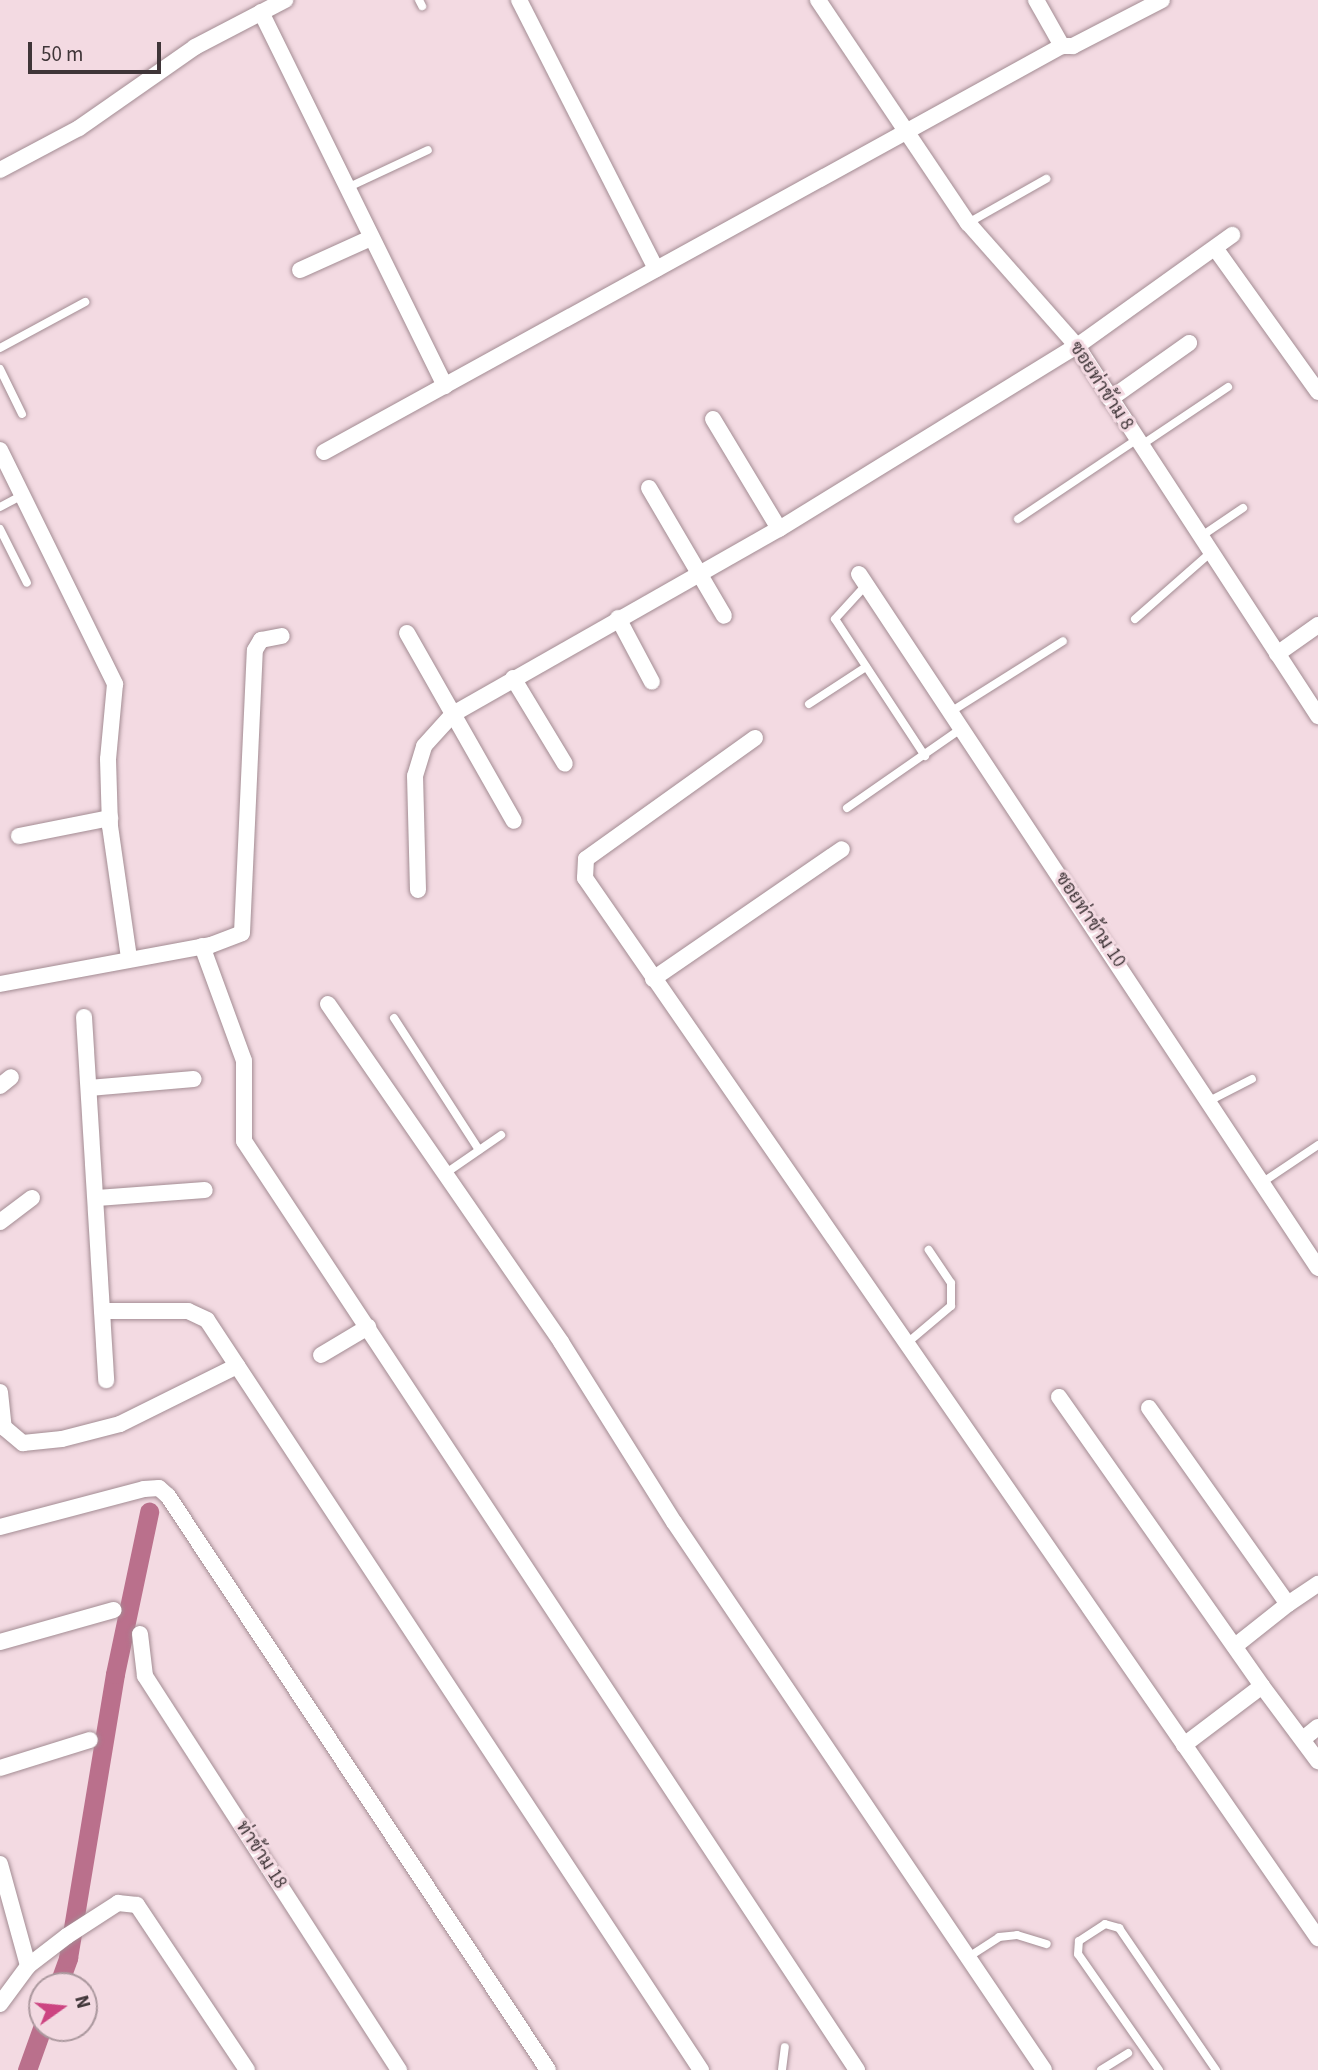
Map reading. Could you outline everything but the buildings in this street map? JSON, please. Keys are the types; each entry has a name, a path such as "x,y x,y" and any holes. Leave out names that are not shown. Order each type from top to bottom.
{"street":[{"path":"0,170 79,128 195,47 285,0"},
{"path":"519,0 656,269"},
{"name":"ซอยท่าข้าม 8","path":"818,0 968,223 1077,345 1138,443 1318,716"},
{"path":"1036,0 1062,46"},
{"path":"324,452 1062,46 1086,40 1162,0"},
{"path":"261,12 446,386"},
{"path":"418,890 415,776 424,746 453,714 779,529 1077,345 1232,236"},
{"path":"300,270 372,238"},
{"path":"1215,248 1318,392"},
{"path":"1110,399 1189,343"},
{"path":"713,419 779,529"},
{"path":"0,450 115,684 110,818 129,958"},
{"path":"649,488 724,616"},
{"name":"ซอยท่าข้าม 10","path":"862,579 953,711 1211,1100 1260,1184 1318,1268"},
{"path":"618,618 652,682"},
{"path":"1277,654 1318,625"},
{"path":"407,633 514,821"},
{"path":"0,984 202,946 242,933 256,650 261,640 282,636"},
{"path":"513,678 565,764"},
{"path":"755,738 584,863 585,878 1318,1938"},
{"path":"19,836 110,818"},
{"path":"653,979 842,849"},
{"path":"202,946 236,1027 244,1061 244,1141 857,2070"},
{"path":"328,1004 446,1173 1044,2070"},
{"path":"84,1017 106,1380"},
{"path":"89,1088 194,1079"},
{"path":"97,1198 205,1191"},
{"path":"0,1222 32,1198"},
{"path":"102,1311 197,1313 237,1366 701,2070"},
{"path":"321,1355 368,1327"},
{"path":"0,1392 2,1426 31,1444 97,1430 237,1366"},
{"path":"1059,1396 1262,1686 1318,1761"},
{"path":"1149,1408 1288,1604"},
{"path":"0,1527 144,1489 159,1488 168,1496 548,2070"},
{"path":"1235,1646 1318,1584"},
{"path":"0,1642 114,1610"},
{"name":"ท่าข้าม 18","path":"140,1634 145,1676 399,2070"},
{"path":"1184,1745 1262,1686"},
{"path":"1303,1738 1318,1727"},
{"path":"0,1768 90,1740"},
{"path":"0,1864 28,1966"},
{"path":"0,2004 28,1966 71,1933 118,1903 137,1905 247,2070"}],"lane":[{"path":"349,187 428,150"},
{"path":"968,223 1046,179"},
{"path":"0,348 85,302"},
{"path":"0,369 22,414"},
{"path":"1018,519 1228,387"},
{"path":"0,507 21,496"},
{"path":"1200,537 1243,508"},
{"path":"0,529 27,583"},
{"path":"1135,619 1210,553"},
{"path":"862,579 835,619 925,755"},
{"path":"953,711 1063,641"},
{"path":"809,704 866,667"},
{"path":"847,808 962,728"},
{"path":"394,1018 479,1150"},
{"path":"1211,1100 1252,1079"},
{"path":"446,1173 501,1135"},
{"path":"1260,1184 1318,1146"},
{"path":"906,1344 951,1306 951,1283 929,1250"},
{"path":"1159,2070 1078,1954 1079,1941 1105,1924 1119,1928 1216,2070"},
{"path":"967,1958 999,1937 1017,1935 1047,1944"},
{"path":"782,2070 785,2047"},
{"path":"1101,2070 1128,2053"}],"waterway":[{"path":"63,1972 68,1958 115,1674 149,1512"},
{"path":"27,2070 37,2042"}]}
